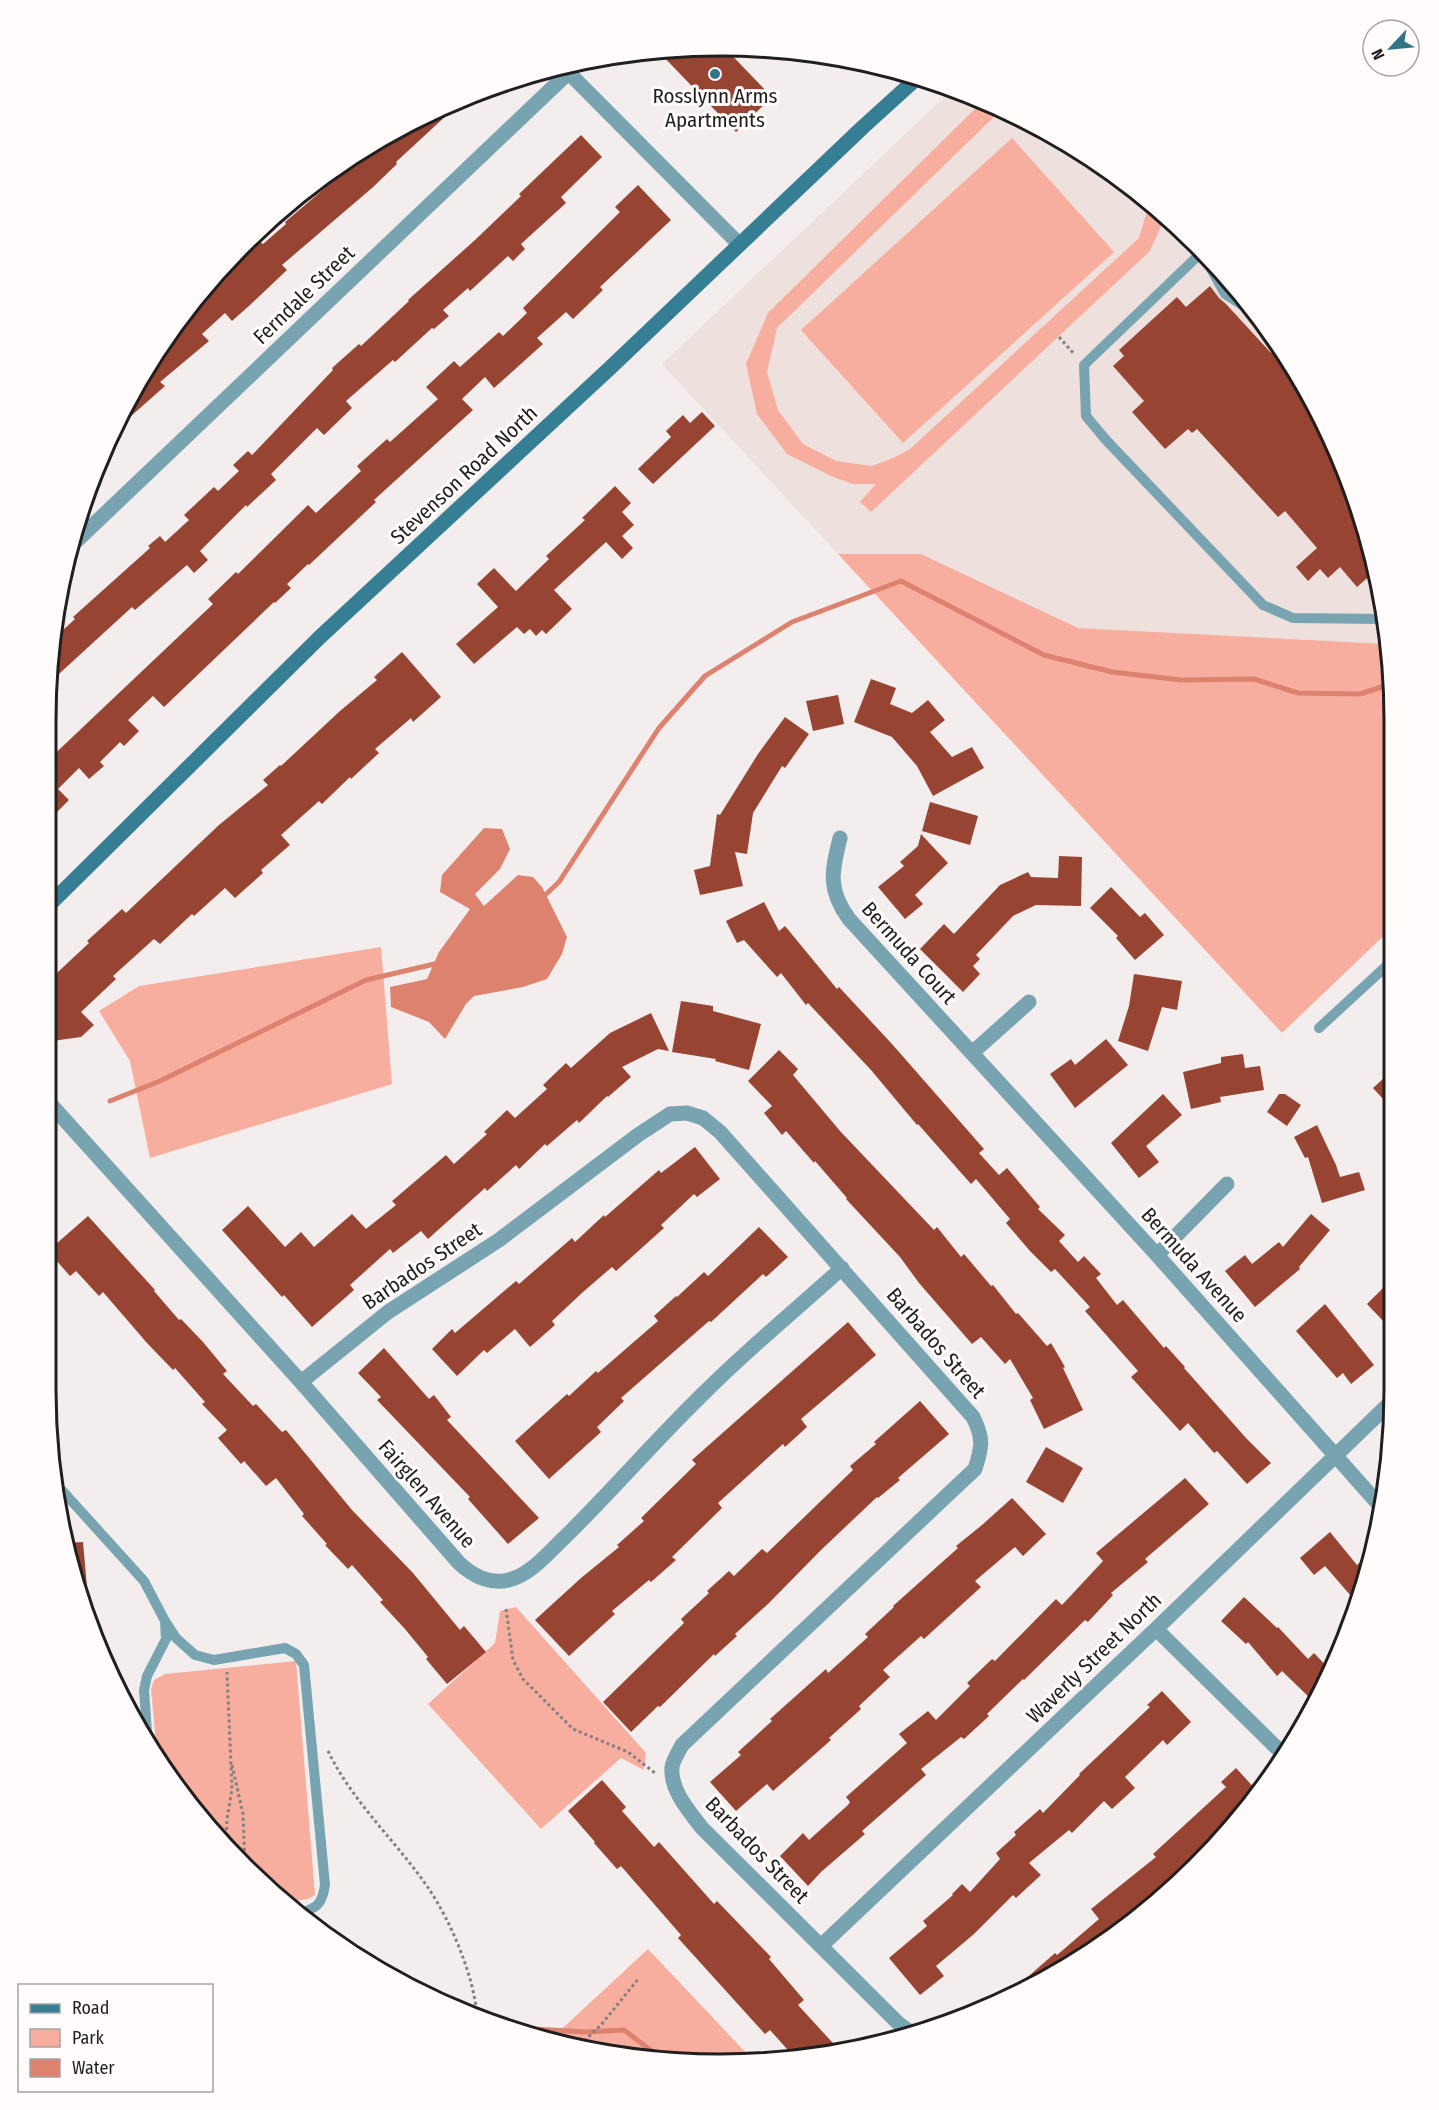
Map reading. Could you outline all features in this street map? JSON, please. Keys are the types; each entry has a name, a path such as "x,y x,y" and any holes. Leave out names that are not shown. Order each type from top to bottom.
{"street":[{"path":"569,73 738,244"},
{"name":"Ferndale Street","path":"82,536 558,76"},
{"name":"Stevenson Road North","path":"56,898 320,637 610,368 738,244 910,84"},
{"name":"Bermuda Court","path":"840,838 832,876 833,891 839,906 972,1053"},
{"path":"972,1053 1029,1002"},
{"name":"Bermuda Avenue","path":"972,1053 1157,1255 1374,1499"},
{"name":"Fairglen Avenue","path":"56,1110 301,1382 459,1563 471,1574 483,1578 499,1581 512,1580 545,1556 597,1506 707,1389 842,1268"},
{"name":"Barbados Street","path":"301,1382 388,1312 499,1240 638,1135 670,1114 687,1113 703,1118 720,1132 973,1417 980,1431 982,1448 975,1469 682,1745 672,1767 676,1788 684,1804 702,1828 904,2028"},
{"path":"1157,1255 1227,1184"},
{"name":"Waverly Street North","path":"822,1945 1156,1629 1383,1409"},
{"path":"1156,1629 1278,1749"}],"lane":[{"path":"1196,258 1084,365 1086,416 1106,440 1263,605 1293,618 1376,619"},
{"path":"1221,284 1226,294 1232,298"},
{"path":"1319,1028 1384,968"},
{"path":"63,1492 144,1581 176,1638 195,1655 214,1660 285,1648 296,1654 304,1665 325,1885 323,1900 314,1909 308,1911"},
{"path":"147,1726 144,1690 147,1676 166,1639 165,1621"}],"path":[{"path":"1059,337 1067,346"},
{"path":"506,1608 513,1660 519,1674 530,1686 573,1729 628,1752 676,1788"},
{"path":"225,1658 228,1678 232,1790 226,1835"},
{"path":"310,1729 328,1751 352,1792 429,1890 460,1948 476,1998 477,2008"},
{"path":"230,1758 243,1814 245,1854"},
{"path":"585,2041 601,2025 639,1978"}],"shaded area":[{"path":"946,96 974,106 1052,144 1124,193 1189,250 1246,315 1295,388 1333,465 1361,548 1371,590 1379,644 1078,628 921,554 838,554 662,364"}],"green space":[{"path":"977,107 995,116 777,328 767,372 778,410 803,444 836,461 872,466 910,449 1139,238 1147,212 1162,224 1150,251 871,512 860,502 876,484 853,484 831,476 787,454 757,414 746,364 768,313"},
{"path":"1012,138 1114,252 903,443 801,330"},
{"path":"838,554 921,554 1078,628 1379,644 1384,720 1384,936 1282,1033"},
{"path":"381,947 392,1084 150,1158 130,1061 99,1011 139,986"},
{"path":"516,1607 646,1753 644,1770 621,1758 541,1829 428,1704 495,1643 500,1611"},
{"path":"296,1661 315,1895 295,1901 282,1890 220,1828 167,1759 156,1741 151,1689 154,1680 165,1674"},
{"path":"648,1949 747,2053 676,2053 633,2049 556,2034"}],"water":[{"path":"484,828 502,829 510,849 500,869 475,894 484,906 518,875 533,877 542,887 567,937 562,954 547,979 523,987 474,996 466,1004 445,1039 429,1022 391,1007 390,987 427,979 439,952 470,909 440,892 442,875"}],"building":[{"name":"Rosslynn Arms Apartments","path":"733,56 772,97 736,132 665,58"},
{"path":"448,114 396,162 397,164 372,188 282,265 287,270 250,305 232,321 225,313 202,334 209,341 160,382 165,386 128,419 144,387 193,315 238,263 260,242 263,244 286,224 285,222 351,167 388,144"},
{"path":"581,135 602,157 561,197 566,203 521,244 525,249 513,261 508,256 470,291 468,288 443,310 449,316 346,401 352,408 324,435 317,428 271,474 276,480 247,507 246,505 200,551 208,560 194,573 187,565 135,610 132,607 57,676 61,632 75,619 73,617 150,548 148,546 160,536 165,542 189,520 184,515 214,487 218,491 239,471 233,465 248,451 252,455 333,370 332,368 359,344 361,346 475,240 521,196 519,194"},
{"path":"638,185 671,220 600,287 603,290 573,319 566,312 537,338 543,344 494,388 485,377 462,399 473,410 374,500 376,502 287,584 291,588 164,707 153,696 128,720 139,731 124,746 120,742 100,762 104,766 89,779 79,768 58,789 69,800 56,813 56,753 213,604 208,599 236,572 238,574 308,505 316,513 361,471 357,466 387,439 390,442 438,399 426,387 454,361 460,367 499,332 503,336 527,313 523,308 620,212 615,207"},
{"path":"1210,286 1271,353 1272,352 1295,388 1333,465 1348,506 1368,577 1357,587 1340,567 1328,578 1320,569 1308,581 1296,567 1317,548 1285,511 1278,517 1197,429 1192,433 1188,429 1165,449 1132,412 1144,401 1113,366 1124,356 1119,350 1177,297 1186,307"},
{"path":"702,412 715,426 653,484 638,469 671,437 666,431 683,415 690,423"},
{"path":"615,486 631,503 622,512 634,525 622,536 633,548 622,559 606,542 554,590 572,609 546,634 542,630 536,636 530,629 524,634 517,627 474,664 456,644 498,607 477,584 494,568 516,591 549,559 546,556 585,520 582,518"},
{"path":"402,652 441,697 413,722 411,718 375,749 379,753 351,779 350,777 322,804 319,801 281,835 290,845 261,870 263,873 235,898 225,888 194,916 192,914 160,944 154,939 113,976 116,979 81,1012 94,1025 81,1037 56,1040 56,974 122,909 126,913 219,825 268,785 263,780 377,680 374,677"},
{"path":"871,679 896,688 890,704 912,713 928,700 945,720 930,732 952,757 972,747 984,768 933,796 917,766 892,737 854,722"},
{"path":"838,695 844,724 813,731 806,701"},
{"path":"785,717 809,734 785,768 782,766 753,813 747,854 735,852 743,886 700,895 694,870 710,866 717,814 720,815 758,754"},
{"path":"930,802 978,816 970,845 922,831"},
{"path":"921,834 948,863 915,895 923,904 905,919 878,887 904,866 900,862 918,846"},
{"path":"1059,856 1082,857 1081,906 1036,905 1013,916 976,955 980,959 973,966 980,974 963,992 920,949 944,924 954,934 1000,885 1028,872 1031,877 1058,878"},
{"path":"1111,887 1140,917 1145,913 1164,935 1135,960 1116,938 1118,936 1090,908"},
{"path":"764,902 779,931 785,926 837,989 839,987 892,1044 984,1149 979,1153 999,1175 1007,1168 1040,1207 1038,1209 1065,1235 1059,1241 1078,1262 1084,1256 1101,1274 1096,1278 1117,1305 1123,1300 1164,1348 1166,1346 1246,1438 1271,1463 1247,1484 1217,1451 1214,1453 1188,1423 1180,1431 1131,1377 1138,1371 1085,1311 1090,1307 1055,1269 1051,1272 1030,1251 1006,1223 1010,1219 976,1179 971,1184 871,1070 808,1003 806,1005 781,973 777,977 744,940 737,943 726,921"},
{"path":"1134,974 1182,981 1177,1010 1162,1007 1148,1051 1118,1041 1129,1006"},
{"path":"681,1001 713,1006 713,1011 761,1024 749,1070 715,1061 716,1059 672,1052"},
{"path":"651,1013 669,1051 658,1049 622,1067 631,1077 579,1123 577,1120 547,1146 545,1144 519,1169 516,1165 487,1191 485,1188 428,1239 421,1231 393,1253 390,1249 350,1285 354,1290 312,1327 222,1230 248,1206 285,1247 301,1232 314,1247 352,1214 366,1229 396,1205 392,1201 446,1155 454,1164 487,1134 484,1132 507,1110 515,1118 547,1089 543,1085 566,1063 571,1068 610,1033"},
{"path":"1106,1039 1128,1065 1075,1108 1050,1074 1071,1059 1075,1065"},
{"path":"779,1050 798,1069 793,1075 840,1131 934,1230 937,1227 961,1257 964,1254 1047,1346 1051,1343 1065,1367 1063,1368 1083,1410 1044,1429 1030,1400 1033,1398 1010,1359 1005,1364 981,1337 972,1344 919,1283 900,1257 846,1199 815,1161 814,1163 786,1131 782,1135 764,1113 772,1106 748,1081"},
{"path":"1243,1054 1245,1068 1260,1066 1264,1090 1220,1097 1221,1102 1191,1109 1183,1072 1221,1063 1221,1057"},
{"path":"1384,1078 1384,1100 1373,1088"},
{"path":"1163,1094 1182,1115 1146,1146 1159,1162 1139,1178 1111,1143"},
{"path":"1279,1094 1285,1094 1301,1105 1287,1126 1267,1112"},
{"path":"1317,1125 1340,1177 1359,1172 1365,1190 1322,1203 1308,1157 1305,1158 1294,1137"},
{"path":"695,1147 720,1179 697,1197 694,1194 661,1225 664,1228 616,1271 612,1267 583,1292 552,1321 555,1325 530,1347 515,1329 487,1353 484,1350 457,1376 432,1349 452,1329 455,1333 516,1281 519,1284 572,1238 575,1242 659,1170 661,1173"},
{"path":"1311,1214 1330,1230 1299,1267 1300,1269 1255,1307 1225,1271 1245,1255 1252,1264 1279,1242 1283,1247"},
{"path":"88,1216 179,1320 181,1319 203,1342 227,1371 223,1374 282,1432 286,1430 352,1510 413,1573 460,1630 464,1626 486,1652 447,1684 426,1659 428,1657 380,1602 383,1600 352,1565 348,1569 325,1545 327,1544 302,1516 304,1514 276,1478 266,1486 244,1461 241,1464 218,1438 227,1430 202,1404 205,1402 175,1368 173,1370 147,1343 103,1292 99,1296 76,1271 70,1276 56,1260 56,1244"},
{"path":"759,1227 788,1257 766,1277 763,1274 711,1322 709,1321 621,1398 624,1401 597,1427 601,1432 549,1479 515,1441 567,1394 569,1396 596,1371 598,1373 658,1321 654,1316 704,1272 708,1276"},
{"path":"1384,1287 1384,1322 1367,1304"},
{"path":"1325,1304 1374,1365 1351,1384 1343,1373 1337,1378 1296,1331"},
{"path":"848,1322 876,1355 801,1419 807,1427 785,1447 783,1444 718,1503 722,1508 672,1557 676,1560 612,1611 615,1614 569,1656 535,1620 619,1547 617,1545 644,1521 641,1518 696,1464 692,1460"},
{"path":"384,1348 429,1399 434,1395 451,1417 447,1420 539,1518 508,1544 468,1499 470,1497 377,1400 381,1397 358,1373"},
{"path":"920,1401 949,1434 898,1478 900,1480 877,1497 735,1634 737,1636 715,1656 714,1654 631,1732 603,1702 684,1623 681,1619 709,1593 707,1591 729,1571 734,1576 762,1549 767,1553 853,1470 850,1466 876,1444 874,1442"},
{"path":"1046,1447 1083,1468 1063,1503 1026,1482"},
{"path":"1185,1478 1209,1504 1145,1559 1148,1562 1111,1593 1113,1595 1088,1622 1085,1620 987,1714 989,1716 964,1739 961,1737 921,1769 926,1775 862,1831 865,1834 808,1886 780,1856 803,1833 809,1840 848,1805 850,1802 846,1797 907,1743 899,1734 928,1711 936,1720 970,1686 967,1683 992,1659 995,1661 1056,1599 1062,1605 1103,1561 1096,1553"},
{"path":"1012,1498 1046,1534 1023,1556 1015,1547 975,1581 981,1587 924,1639 921,1636 883,1670 890,1677 859,1706 861,1709 829,1738 831,1740 773,1791 767,1784 736,1811 710,1782 741,1755 738,1752 772,1721 770,1719 826,1669 828,1673 868,1637 865,1634 893,1606 958,1548 956,1546"},
{"path":"1330,1532 1357,1565 1361,1561 1351,1596 1325,1566 1314,1575 1300,1558"},
{"path":"83,1542 88,1593 78,1562 73,1543"},
{"path":"1244,1597 1278,1627 1308,1659 1314,1653 1324,1664 1309,1697 1282,1671 1277,1676 1248,1642 1246,1644 1221,1621"},
{"path":"1162,1691 1191,1722 1167,1745 1163,1740 1125,1777 1135,1788 1112,1809 1104,1801 1072,1833 1069,1830 1029,1863 1041,1875 1016,1898 1013,1895 974,1934 936,1966 944,1976 920,1995 889,1958 927,1926 923,1921 962,1884 970,1892 1000,1859 996,1853 1016,1835 1014,1832 1040,1809 1043,1813 1079,1774 1150,1707 1147,1705"},
{"path":"1236,1768 1252,1786 1219,1828 1189,1860 1124,1917 1052,1966 1024,1980 1099,1919 1091,1909 1156,1857 1153,1854 1226,1787 1221,1782"},
{"path":"602,1780 626,1807 622,1811 654,1847 659,1842 714,1904 717,1901 771,1957 769,1959 804,2000 798,2005 834,2044 788,2051 770,2030 765,2034 678,1938 681,1935 621,1866 617,1869 568,1811"}],"waterway":[{"path":"542,898 559,882 659,728 705,676 792,622 901,581 1044,655 1112,672 1181,680 1254,679 1298,693 1360,694 1382,687"},
{"path":"110,1101 160,1081 366,980 439,963"},
{"path":"539,2029 586,2032 624,2030 651,2051"}],"place":[{"name":"Rosslynn Arms Apartments","path":"715,74"}]}
